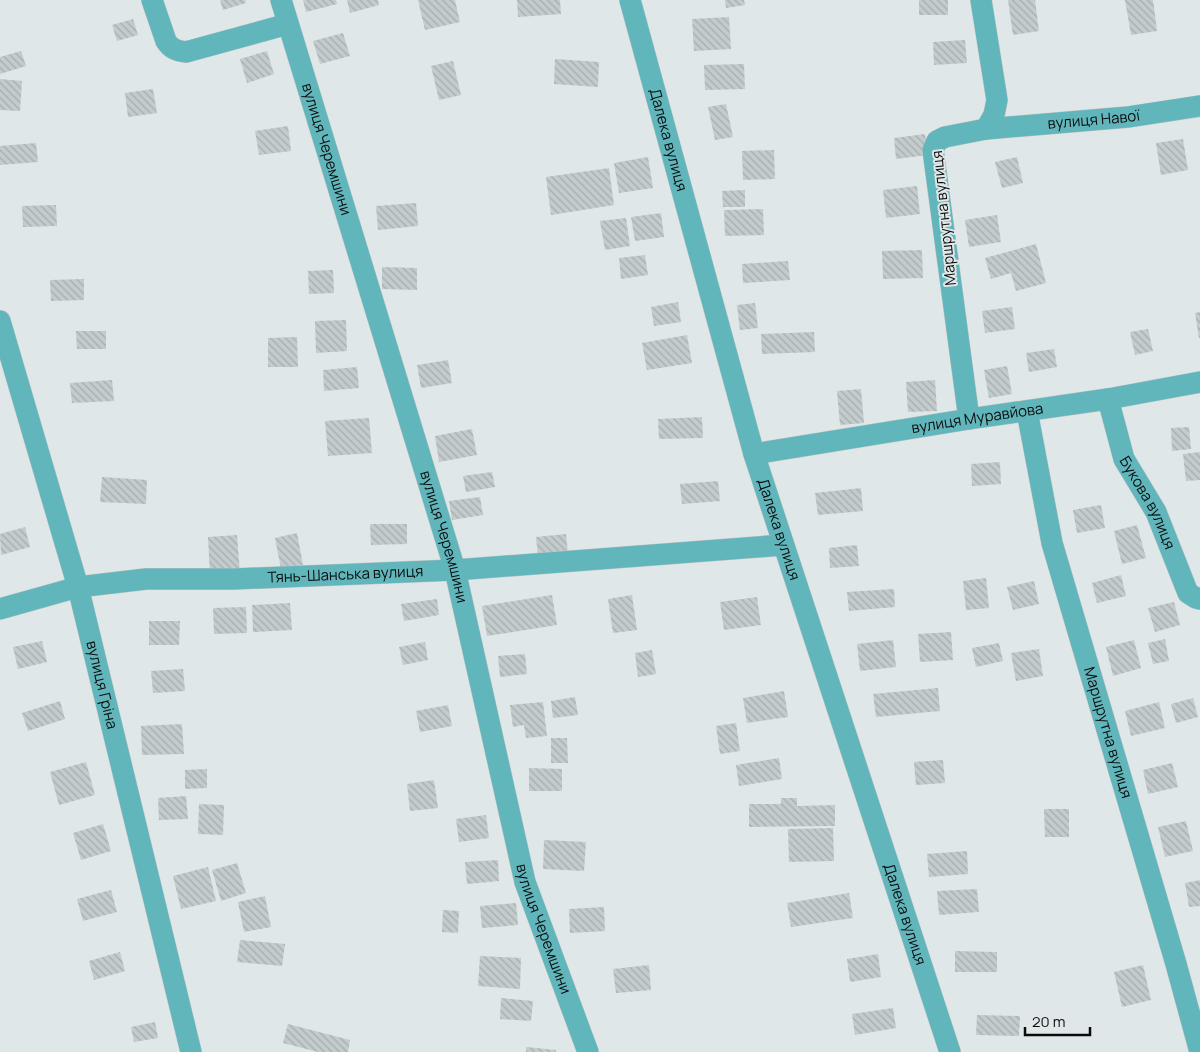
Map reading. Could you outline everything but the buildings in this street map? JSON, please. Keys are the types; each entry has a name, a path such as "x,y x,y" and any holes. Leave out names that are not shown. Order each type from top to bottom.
{"street":[{"path":"152,0 166,41 170,47 177,51 186,52 288,24"},
{"name":"вулиця Черемшини","path":"281,0 456,570 525,882 588,1052"},
{"name":"Далека вулиця","path":"630,0 754,454 950,1052"},
{"path":"981,0 997,100 994,116 986,129"},
{"name":"вулиця Навої","path":"986,129 1128,117 1200,106"},
{"name":"Маршрутна вулиця","path":"969,419 933,150 937,141 945,137 986,129"},
{"name":"вулиця Гріна","path":"0,321 78,587 191,1052"},
{"name":"вулиця Муравйова","path":"754,454 969,419 1108,399 1200,382"},
{"name":"Букова вулиця","path":"1108,399 1124,459 1156,512 1188,593 1200,599"},
{"name":"Маршрутна вулиця","path":"1027,411 1052,542 1200,1052"},
{"name":"Тянь-Шанська вулиця","path":"0,609 78,587 146,579 234,578 456,570 783,545"}]}
